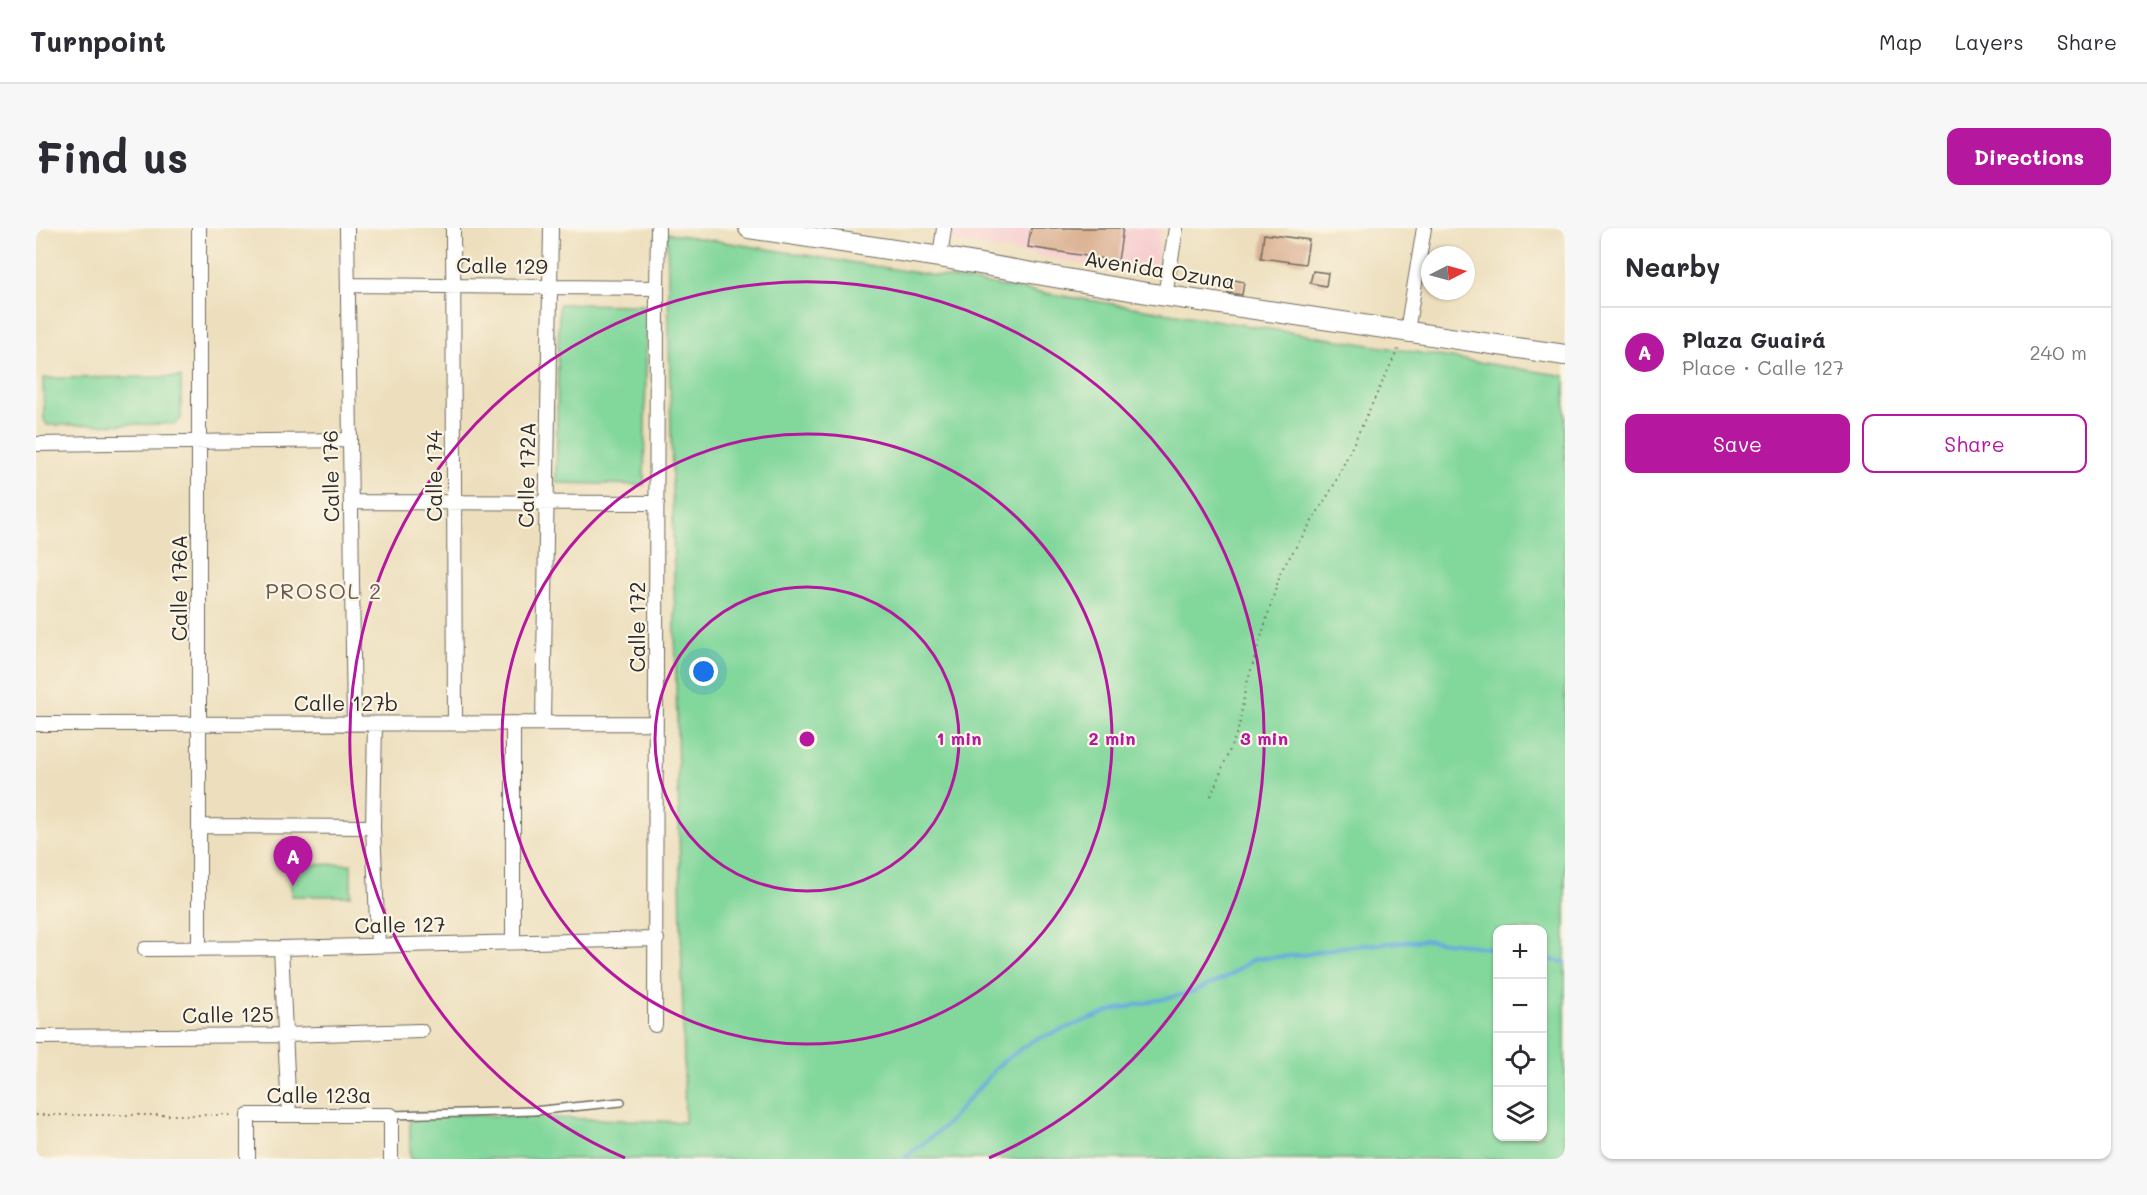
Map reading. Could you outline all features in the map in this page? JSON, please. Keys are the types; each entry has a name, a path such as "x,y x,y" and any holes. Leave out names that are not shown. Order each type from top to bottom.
{"main road":[{"name":"Avenida Ozuna","path":"749,228 940,257 1165,296 1565,355"}],"street":[{"name":"Calle 176A","path":"199,228 199,949"},
{"name":"Calle 176","path":"347,228 354,723"},
{"name":"Calle 174","path":"453,228 455,723"},
{"name":"Calle 172A","path":"543,723 551,228"},
{"name":"Calle 172","path":"655,1025 658,228"},
{"path":"940,257 944,228"},
{"path":"1165,296 1176,228"},
{"path":"1407,331 1424,228"},
{"name":"Calle 129","path":"348,285 657,288"},
{"path":"36,444 350,440"},
{"path":"351,502 657,503"},
{"path":"375,723 373,827 378,945"},
{"path":"513,723 513,942"},
{"name":"Calle 127b","path":"36,724 657,723"},
{"path":"199,826 373,827"},
{"name":"Calle 127","path":"145,949 657,939"},
{"path":"281,948 289,1115"},
{"name":"Calle 125","path":"36,1037 285,1035 421,1031"},
{"path":"248,1114 248,1159"},
{"name":"Calle 123a","path":"248,1114 391,1115"},
{"path":"391,1115 391,1159"}],"lane":[{"path":"391,1115 533,1111 621,1102"}],"path":[{"path":"1211,796 1239,727 1245,690 1281,571 1333,488 1407,331"},
{"path":"36,1115 248,1114"}],"shaded area":[{"path":"951,228 1162,228 1154,275 949,241"}],"green space":[{"path":"667,233 1565,376 1565,1159 410,1159 410,1113 685,1122"},
{"path":"559,304 647,305 644,485 556,483"},
{"path":"181,377 181,419 174,424 47,425 44,419 43,378"},
{"path":"351,864 351,896 291,896 291,865"}],"building":[{"path":"1031,228 1123,228 1118,261 1028,247"},
{"path":"1264,234 1309,240 1305,264 1261,258"},
{"path":"1313,271 1328,273 1326,286 1310,283"},
{"path":"1230,279 1244,282 1242,295 1228,293"}],"waterway":[{"path":"903,1159 944,1127 1000,1064 1032,1041 1113,1010 1190,993 1227,977 1253,959 1303,955 1342,947 1425,940 1493,949"},
{"path":"1547,960 1565,962"}],"place":[{"name":"Plaza Guairá","path":"293,886"}],"district":[{"name":"PROSOL 2","path":"324,590"}]}
